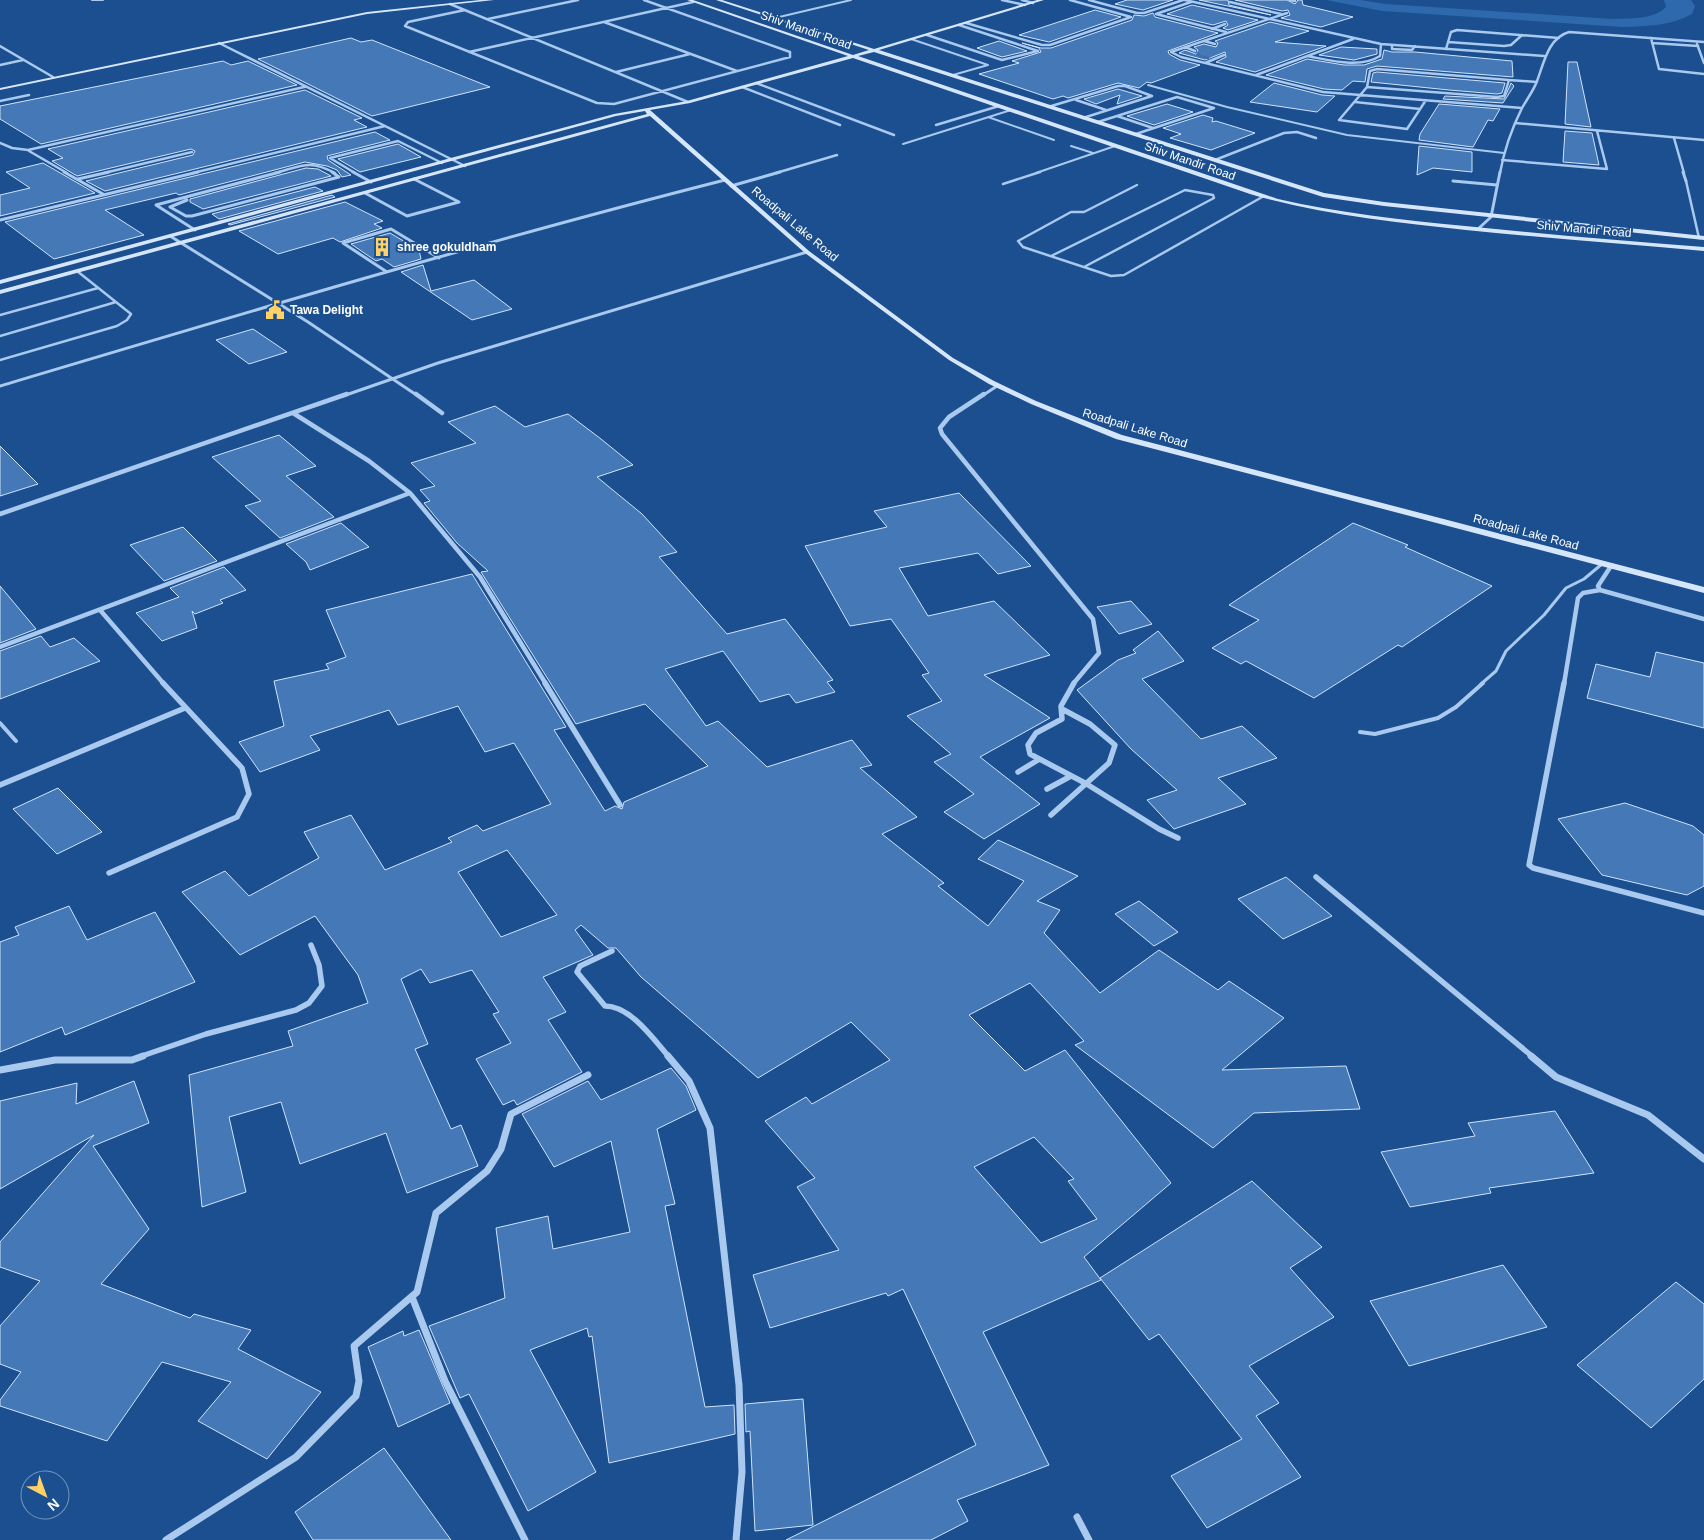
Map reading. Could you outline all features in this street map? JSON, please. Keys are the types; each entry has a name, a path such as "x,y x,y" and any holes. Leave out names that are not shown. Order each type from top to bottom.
{"street":[{"path":"0,89 367,13 492,0"},
{"path":"487,19 578,0"},
{"path":"464,10 408,22 405,26 597,103 614,104 790,57 790,52 644,0"},
{"name":"Shiv Mandir Road","path":"718,0 1287,184 1340,199 1491,217 1701,238"},
{"path":"1004,0 1033,3 1042,0"},
{"path":"966,23 1042,45 1050,45 1131,17 1070,0"},
{"path":"1089,0 1137,13 1184,0 1354,39 1392,44 1392,49 1412,50 1415,46 1544,56"},
{"path":"1215,7 1236,0"},
{"path":"1290,0 1295,1"},
{"path":"469,52 691,1"},
{"name":"Shiv Mandir Road","path":"691,1 1264,196 1345,216 1704,249"},
{"path":"1191,2 1156,14 1226,32"},
{"path":"1230,2 1282,14"},
{"path":"0,292 464,166 648,112 853,57 966,23 1024,3"},
{"path":"450,4 688,102"},
{"path":"1287,13 1171,52 1181,57 1304,88 1362,95 1522,108"},
{"path":"603,22 737,71"},
{"path":"1212,29 1225,24"},
{"path":"927,35 1002,60 1038,51 959,25"},
{"path":"1446,49 1451,32 1458,30 1559,38"},
{"path":"1478,229 1491,217 1504,152 1515,123 1537,82 1544,56 1559,38 1569,32 1704,42"},
{"path":"1448,42 1504,46 1511,45 1522,35"},
{"path":"1650,38 1659,69 1704,74"},
{"path":"1254,75 1354,39"},
{"path":"1202,41 1215,44"},
{"path":"1696,42 1704,63"},
{"path":"219,43 464,166"},
{"path":"1652,43 1698,46"},
{"path":"1306,56 1357,62 1374,60 1380,56 1381,44"},
{"path":"0,46 53,77"},
{"path":"1184,47 1195,50"},
{"path":"616,72 690,54"},
{"path":"1205,63 1224,55"},
{"path":"1322,59 1331,56"},
{"path":"0,65 24,60"},
{"path":"1426,100 1407,129 1401,130 1339,120 1367,87 1370,70 1537,82"},
{"path":"1367,87 1497,97 1504,96 1509,80"},
{"path":"756,83 894,135"},
{"path":"1048,107 1118,86 1126,86 1152,96 1083,118"},
{"path":"0,143 12,148 28,150 304,87"},
{"path":"742,87 840,125"},
{"path":"0,101 29,95"},
{"path":"1098,122 1177,97 1214,108 1136,134"},
{"path":"1075,100 1107,110"},
{"path":"1355,102 1420,109"},
{"path":"936,125 999,106"},
{"path":"3,281 616,115 648,112"},
{"name":"Roadpali Lake Road","path":"648,112 807,252 951,359 997,386 1065,418 1119,437 1704,590"},
{"path":"1117,116 1154,128"},
{"path":"1515,123 1704,140"},
{"path":"0,220 385,126"},
{"path":"1502,160 1607,169 1597,131"},
{"path":"1215,160 1284,133 1296,132 1316,138"},
{"path":"1674,138 1686,181"},
{"path":"371,182 330,158 398,141 442,163"},
{"path":"28,150 103,194"},
{"path":"78,179 192,152"},
{"path":"0,386 279,302 387,272 837,155"},
{"path":"187,200 170,207 186,216 192,216 338,177 339,175 318,164 310,164 161,202 156,205 195,230"},
{"path":"365,193 407,216 459,202 414,179"},
{"path":"1453,181 1497,186"},
{"path":"387,272 343,243 391,229 439,258"},
{"path":"170,236 279,302 395,378 442,414"},
{"path":"0,514 395,378 807,252"},
{"path":"0,275 3,281 16,288"},
{"path":"997,386 973,404 946,418 940,428 948,441 1094,618 1099,653 1074,684 1061,706 1062,719 1036,732 1028,744 1030,754 1038,760 1086,783 1159,829 1178,838"},
{"path":"293,413 369,461 410,493 480,576 620,805"},
{"path":"0,647 410,493"},
{"path":"1600,590 1598,586 1611,566"},
{"path":"1704,619 1600,590 1583,593 1578,598 1562,697 1529,865 1534,868 1704,913"},
{"path":"100,610 185,708 242,768 248,794 237,817 109,873"},
{"path":"0,785 185,708"},
{"path":"1050,815 1109,763 1115,745 1104,733 1087,721 1062,709"},
{"path":"1018,772 1038,760"},
{"path":"1048,789 1071,776"},
{"path":"1316,877 1556,1076 1648,1115 1704,1160"},
{"path":"0,1070 55,1060 132,1060 206,1034 296,1010 309,1003 322,986 319,965 311,945"},
{"path":"612,951 580,966 577,972 605,1006 611,1006 627,1014 649,1034 689,1081 710,1128 726,1248 739,1385 742,1472 736,1540"},
{"path":"166,1540 296,1457 356,1396 360,1381 354,1356 354,1346 417,1292 436,1213 487,1171 501,1149 511,1114 588,1074"},
{"path":"412,1297 445,1381 525,1540"},
{"path":"1077,1517 1089,1540"}],"lane":[{"path":"92,0 103,0"},
{"path":"775,18 851,0"},
{"path":"911,40 988,65 953,75"},
{"path":"1148,85 1227,107 1347,135 1504,152"},
{"path":"903,144 1011,110"},
{"path":"988,117 1054,140"},
{"path":"1071,146 1093,153"},
{"path":"1003,184 1115,146"},
{"path":"1686,181 1701,238"},
{"path":"1137,185 1084,212 1071,212 1018,241 1023,247 1111,276 1124,275 1264,196"},
{"path":"1051,256 1184,190 1214,195 1214,198 1084,267"},
{"path":"0,360 117,326 127,320 131,314 77,271"},
{"path":"0,315 98,288"},
{"path":"0,336 116,302"},
{"path":"1360,732 1375,734 1438,718 1456,707 1496,671 1506,651 1544,615 1566,588 1584,578 1602,564"},
{"path":"0,723 16,741"}],"shaded area":[{"path":"1326,0 1360,0 1386,4 1613,19 1641,18 1655,14 1666,7 1664,0 1691,0 1695,6 1692,14 1676,21 1658,25 1623,27 1382,11"}],"building":[{"path":"1127,0 1173,0 1143,10 1115,4"},
{"path":"1199,0 1228,0 1229,5 1271,15"},
{"path":"1235,0 1287,0 1295,4 1298,0 1302,0 1303,5 1353,17 1321,27 1281,18 1290,15 1288,10 1282,11"},
{"path":"1192,5 1258,20 1228,30 1223,28 1228,25 1226,21 1213,25 1167,14"},
{"path":"1095,10 1121,17 1049,42 1019,35"},
{"path":"1153,13 1155,17 1218,33 1168,51 1169,54 1180,60 1200,65 1151,83 1147,82 1139,88 1118,83 1068,98 1063,96 1053,99 979,74 1019,63 1012,61 1041,52 1039,48 1022,43 1041,48 1051,48 1132,20 1134,15 1144,16"},
{"path":"1270,22 1309,31 1275,42 1326,46 1255,72 1216,62 1226,57 1225,52 1205,60 1179,53 1185,50 1196,54 1198,50 1194,47 1204,44 1216,47 1218,43 1215,41"},
{"path":"351,38 361,42 372,40 490,87 372,116 258,59"},
{"path":"999,41 1027,51 1002,57 977,48"},
{"path":"1341,47 1377,49 1377,54 1354,60 1319,55"},
{"path":"1384,50 1512,61 1513,77 1377,66 1367,69 1365,82 1353,81 1342,90 1324,89 1266,75 1307,59 1344,65 1364,65 1382,59"},
{"path":"223,61 231,65 248,61 297,85 41,144 0,119 0,106"},
{"path":"1568,62 1577,62 1591,127 1565,124"},
{"path":"1373,73 1505,83 1502,93 1497,94 1449,90 1371,82"},
{"path":"1274,83 1322,95 1335,96 1317,112 1250,102"},
{"path":"1511,83 1514,86 1503,103 1443,99 1445,96 1504,99"},
{"path":"1118,89 1142,96 1117,104 1120,95 1096,104 1084,99"},
{"path":"305,90 362,118 354,120 367,127 105,191 86,181 193,155 195,151 191,149 77,176 52,161 63,158 48,149"},
{"path":"1167,104 1193,112 1154,125 1127,116"},
{"path":"1439,104 1500,109 1493,121 1488,120 1473,147 1419,140 1420,134"},
{"path":"1203,115 1213,118 1212,122 1216,121 1255,133 1211,150 1170,138 1181,134 1163,128"},
{"path":"1565,131 1592,133 1599,165 1563,162"},
{"path":"375,132 390,140 327,156 328,160 351,175 342,177 337,170 305,162 179,195 176,193 105,210 144,235 54,259 5,222"},
{"path":"398,144 421,157 360,172 338,159"},
{"path":"1419,146 1472,152 1472,172 1433,168 1417,175"},
{"path":"43,163 95,193 0,216 0,195 30,188 6,172"},
{"path":"306,168 318,169 331,176 203,209 190,202 190,199"},
{"path":"315,187 323,191 219,219 212,214"},
{"path":"332,195 335,197 228,224"},
{"path":"345,202 383,221 374,224 382,228 340,242 333,238 278,254 239,231"},
{"name":"shree gokuldham","path":"390,233 419,250 421,259 394,267 382,259 376,261 351,244"},
{"path":"423,265 431,291 474,280 512,309 472,320 401,272"},
{"path":"253,329 287,352 249,364 216,340"},
{"path":"495,406 525,427 568,414 633,465 597,477 642,514 677,552 659,557 727,634 785,619 833,680 827,682 835,692 796,703 789,694 760,702 723,651 665,669 706,726 718,721 767,767 852,740 872,765 860,768 917,817 882,834 944,883 938,886 988,926 1024,881 978,859 998,840 1078,876 1037,901 1060,910 1044,933 1100,993 1159,950 1218,990 1229,981 1284,1018 1222,1070 1346,1066 1360,1109 1254,1113 1213,1148 1075,1045 1084,1041 1030,983 969,1015 1025,1071 1065,1050 1171,1183 1084,1257 1101,1280 983,1332 1049,1465 957,1500 968,1521 931,1540 786,1540 976,1445 903,1289 888,1296 886,1293 770,1328 753,1275 839,1250 797,1187 815,1178 765,1121 806,1097 812,1104 890,1060 851,1022 758,1078 641,977 616,948 608,948 581,925 575,930 593,955 543,977 566,1012 548,1020 582,1072 517,1105 514,1100 503,1105 476,1059 511,1043 493,1014 499,1012 472,970 430,983 421,969 401,979 428,1044 415,1049 451,1129 461,1125 478,1166 407,1193 386,1133 300,1164 281,1102 229,1117 246,1192 202,1207 189,1075 293,1046 288,1031 368,1003 358,975 315,916 240,955 182,892 225,871 249,896 319,858 304,832 351,815 385,870 452,842 448,838 477,825 483,831 551,804 514,743 485,752 458,706 398,725 389,710 310,736 320,750 260,772 239,742 284,726 274,681 329,669 326,664 346,657 326,610 472,574 566,727 554,730 605,811 615,806 622,809 624,802 708,766 645,704 576,724 481,572 488,571 457,543 424,503 430,501 420,490 435,486 411,463 476,443 448,422","holes":["507,850 557,915 501,937 458,872","1034,1137 1074,1179 1068,1181 1097,1219 1041,1243 974,1167"]},
{"path":"279,435 316,466 286,476 334,517 280,538 245,506 261,501 212,457"},
{"path":"0,446 38,484 0,496"},
{"path":"959,493 1031,566 998,574 978,553 899,568 928,616 994,601 1050,655 984,675 1050,718 980,757 1040,804 984,839 944,812 974,794 934,762 951,754 907,716 942,701 922,675 929,673 891,619 850,626 805,546 887,527 874,511"},
{"path":"341,523 369,547 310,570 306,562 286,544"},
{"path":"1353,523 1408,545 1405,547 1492,586 1402,647 1398,645 1314,698 1246,661 1241,664 1212,648 1259,620 1229,605"},
{"path":"183,527 217,561 164,581 130,545"},
{"path":"224,567 246,590 220,600 223,603 195,614 192,611 197,628 162,641 136,613 179,597 170,588"},
{"path":"0,586 36,629 0,643"},
{"path":"1131,601 1152,624 1119,634 1097,607"},
{"path":"1158,631 1184,661 1142,679 1201,739 1242,726 1277,758 1218,778 1246,804 1174,829 1147,800 1177,790 1131,749 1077,690 1118,660 1136,653 1133,650"},
{"path":"41,636 50,647 74,638 100,661 0,699 0,651"},
{"path":"1656,652 1704,663 1704,728 1587,698 1596,664 1650,677"},
{"path":"58,788 102,832 57,854 13,809"},
{"path":"1625,803 1693,826 1704,835 1704,886 1687,895 1602,875 1558,819"},
{"path":"1286,877 1332,916 1283,939 1238,899"},
{"path":"1139,901 1178,932 1154,946 1115,914"},
{"path":"69,906 87,940 155,912 195,982 65,1035 62,1027 0,1052 0,942 19,935 15,927"},
{"path":"671,1068 686,1086 696,1110 657,1129 675,1204 665,1206 705,1407 734,1405 735,1434 609,1463 592,1336 589,1337 587,1328 530,1350 596,1472 528,1511 469,1394 460,1398 429,1326 505,1298 496,1228 548,1216 553,1249 630,1232 611,1141 554,1167 522,1114 588,1081 601,1100"},
{"path":"134,1081 149,1123 93,1146 149,1229 101,1284 190,1318 194,1314 251,1330 238,1349 321,1392 267,1459 198,1421 231,1382 162,1362 107,1441 0,1406 0,1400 21,1372 0,1364 0,1326 40,1281 0,1267 0,1242 94,1135 0,1189 0,1101 77,1083 76,1104"},
{"path":"1555,1111 1594,1173 1489,1188 1491,1193 1410,1207 1381,1152 1475,1136 1468,1123"},
{"path":"1252,1181 1322,1247 1290,1268 1334,1317 1249,1366 1279,1403 1256,1416 1301,1477 1207,1528 1171,1476 1242,1439 1159,1334 1149,1340 1100,1278"},
{"path":"1503,1265 1547,1327 1409,1366 1370,1301"},
{"path":"1676,1282 1704,1304 1704,1379 1651,1428 1577,1365"},
{"path":"419,1330 450,1403 398,1427 368,1347 403,1331 404,1336"},
{"path":"803,1399 813,1525 755,1531 750,1431 746,1432 745,1404"},
{"path":"384,1448 451,1540 313,1540 295,1512"}],"tunnel":[{"path":"1195,51 1200,56 1211,59"}],"place":[{"name":"shree gokuldham","path":"382,247"},
{"name":"Tawa Delight","path":"275,310"}]}
